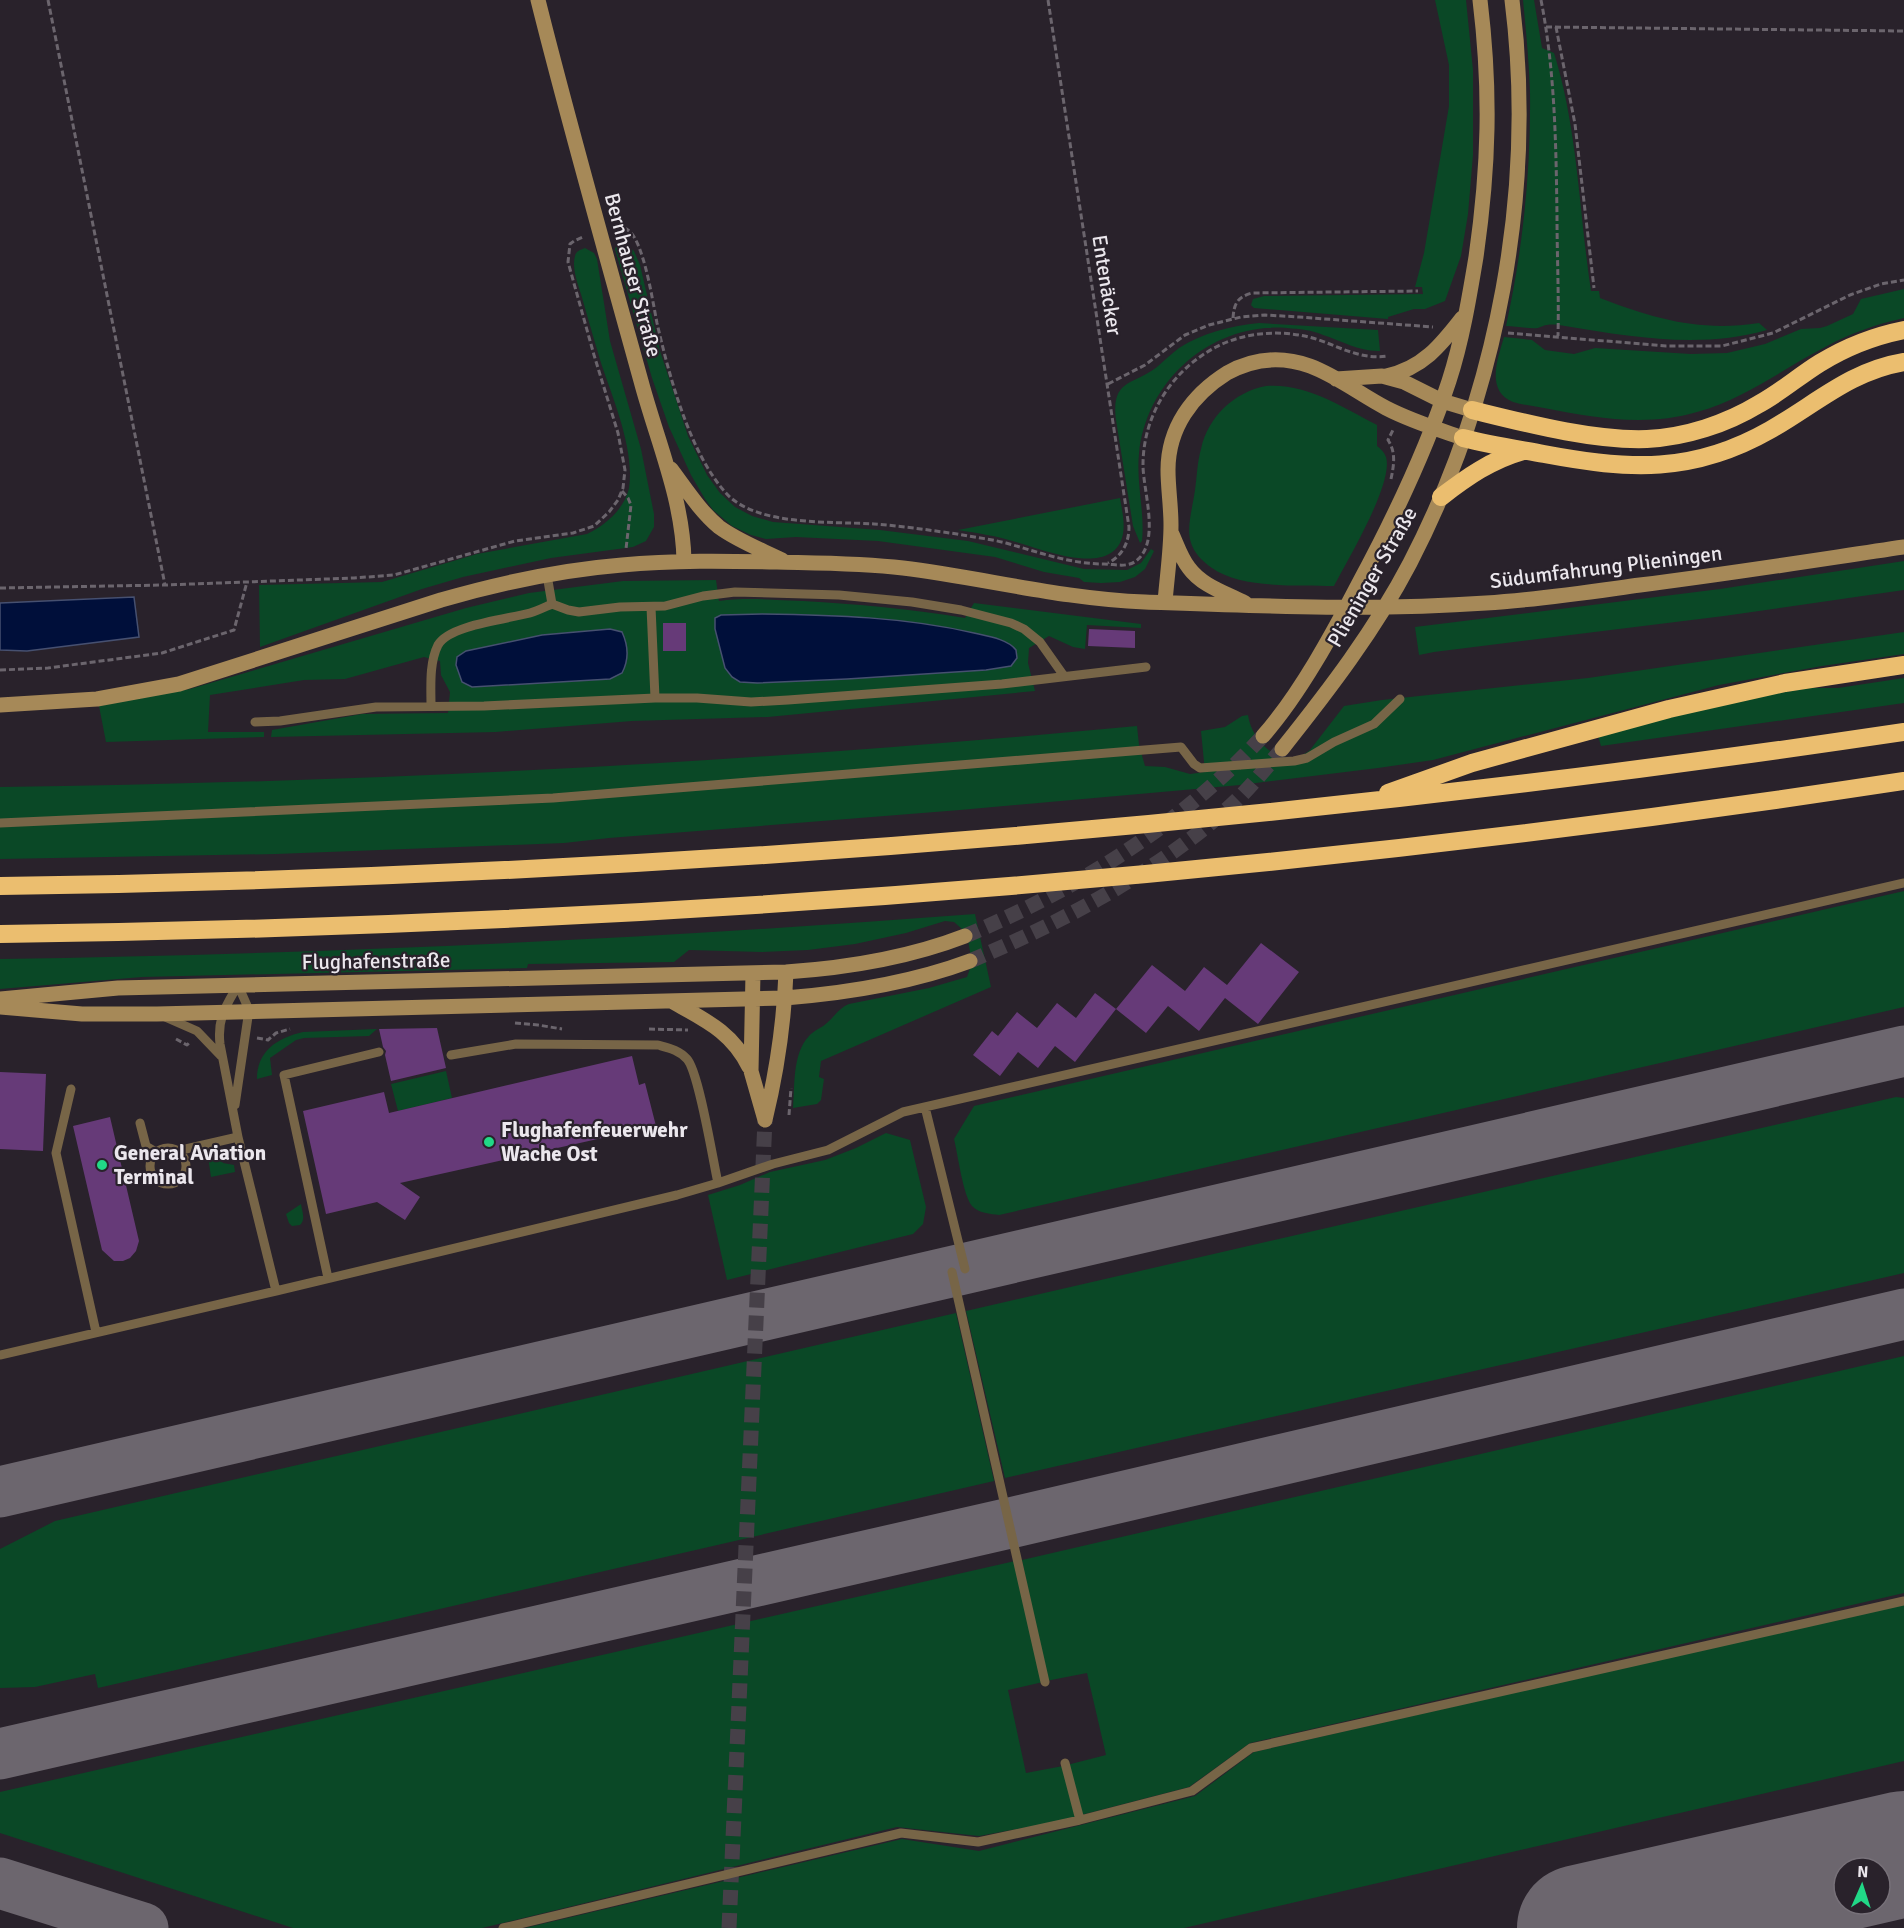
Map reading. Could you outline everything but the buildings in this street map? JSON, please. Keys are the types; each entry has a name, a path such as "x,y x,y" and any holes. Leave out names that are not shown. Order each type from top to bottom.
{"highway":[{"path":"1472,410 1533,424 1609,437 1648,439 1683,434 1715,425 1758,405 1818,364 1855,345 1904,330"},
{"path":"1463,438 1590,463 1619,466 1653,466 1693,461 1754,439 1852,379 1879,368 1904,362"},
{"path":"1441,497 1486,465 1525,451"},
{"path":"1358,804 1472,763 1638,717 1785,683 1904,665"},
{"path":"0,886 458,873 699,860 1100,829 1358,804 1627,771 1904,732"},
{"path":"0,934 521,918 979,888 1432,843 1904,781"}],"main road":[{"name":"Bernhauser Straße","path":"538,0 564,105 680,517 684,561"},
{"name":"Plieninger Straße","path":"1263,736 1288,704 1343,615 1394,516 1432,427 1450,377 1466,313 1479,234 1488,150 1489,92 1480,0"},
{"name":"Plieninger Straße","path":"1282,749 1331,687 1372,627 1409,565 1441,497 1472,410 1500,304 1511,232 1518,125 1512,0"},
{"path":"1336,379 1400,373 1426,359 1442,344 1466,313"},
{"path":"1165,602 1171,531 1168,468 1171,441 1183,416 1206,389 1234,369 1269,359 1300,363 1320,370 1401,415 1463,438"},
{"path":"1382,376 1410,384 1442,401 1472,410"},
{"path":"665,462 700,508 718,526 788,562"},
{"path":"1171,531 1192,572 1210,586 1250,605"},
{"name":"Südumfahrung Plieningen","path":"0,705 97,699 179,684 441,600 503,583 547,574 625,564 684,561 884,566 980,579 1063,594 1125,601 1311,607 1473,604 1532,600 1904,547"},
{"path":"751,1071 753,973 850,965 894,957 965,936"},
{"path":"0,1007 82,1014 157,1014 785,998 891,984 970,961"},
{"path":"673,1002 728,1036 739,1049 751,1071 765,1120 776,1073 786,972"},
{"name":"Flughafenstraße","path":"0,999 104,988 753,973"}],"lane":[{"path":"547,574 552,604"},
{"path":"431,706 433,661 437,647 444,638 461,630 528,613 552,604 579,612 620,607 666,606 713,594 747,592 839,596 947,608 995,619 1028,631 1040,642 1064,676"},
{"path":"651,606 655,698"},
{"path":"255,722 280,721 366,708 655,698 751,702 788,700 1002,684 1146,667"},
{"path":"0,823 553,798 1182,747 1194,764 1200,768 1294,761 1310,757 1334,742 1374,724 1400,699"},
{"path":"0,1355 665,1198 773,1164 828,1150 903,1112 1904,883"},
{"path":"234,1111 249,1012 238,985"},
{"path":"238,985 223,1013 219,1030 221,1056 238,1137 276,1291"},
{"path":"157,1014 197,1031 221,1056"},
{"path":"451,1055 516,1044 658,1045 678,1051 689,1061 696,1080 718,1183"},
{"path":"328,1278 284,1075 379,1052"},
{"path":"71,1089 56,1153 96,1332"},
{"path":"925,1107 965,1269"},
{"path":"140,1123 146,1146 156,1152"},
{"path":"177,1150 184,1159 186,1169 180,1179 171,1184 160,1183 151,1175 150,1162 156,1152 166,1148 177,1150 238,1137"},
{"path":"952,1272 1045,1682"},
{"path":"503,1928 901,1833 978,1842 1080,1820 1192,1791 1251,1748 1904,1601"},
{"path":"1065,1763 1080,1820"}],"path":[{"path":"48,0 165,585"},
{"name":"Entenäcker","path":"1048,0 1129,531 1128,540 1121,552 1112,561 1103,564"},
{"path":"1541,0 1546,27 1556,148 1558,336"},
{"path":"1546,27 1904,31"},
{"path":"1556,27 1575,124 1594,288"},
{"path":"0,588 165,585 394,575 516,541 579,532 594,526 615,504 622,492 625,470 621,446 568,262 572,242 615,227 624,226 637,241 666,359 693,437 714,479 739,505 755,513 768,516 882,524 945,532 1004,543 1073,562 1128,565 1137,561 1145,549 1149,525 1143,464 1147,435 1155,411 1164,394 1182,371 1196,358 1234,339 1270,333 1309,337 1367,357 1396,355"},
{"path":"1544,336 1666,346 1722,346 1773,333 1850,294 1881,284 1904,280"},
{"path":"1233,318 1236,302 1252,293 1418,291"},
{"path":"1108,384 1144,365 1185,335 1233,318 1275,316 1387,324"},
{"path":"1389,485 1394,459 1392,446"},
{"path":"622,492 631,505 626,535 625,564"},
{"path":"0,670 48,668 162,653 234,630 247,582"},
{"path":"507,1023 532,1024 569,1030"},
{"path":"245,1037 268,1040 279,1031 294,1028"},
{"path":"644,1029 693,1032"},
{"path":"171,1036 187,1045 197,1031"}],"green space":[{"path":"1435,0 1466,0 1473,70 1473,155 1468,214 1461,256 1445,301 1425,309 1414,309 1388,317 1388,319 1254,308 1251,305 1253,299 1264,296 1423,294 1422,287 1415,287 1424,253 1449,106 1449,65"},
{"path":"1523,0 1534,0 1542,48 1554,53 1562,82 1573,141 1591,291 1599,291 1600,298 1659,318 1717,326 1759,323 1767,330 1742,336 1692,340 1641,337 1556,325 1538,328 1506,326 1525,209 1529,151 1530,80"},
{"path":"625,243 634,251 640,265 660,351 688,436 707,475 720,493 735,507 752,516 773,522 880,530 968,541 1084,569 1127,570 1141,563 1151,549 1154,551 1145,569 1135,577 1120,582 1084,582 1079,578 1044,572 995,557 878,541 796,537 766,539 732,526 713,510 705,499 669,427 652,378 615,249 617,244"},
{"path":"585,248 594,253 597,259 610,341 641,449 654,514 654,527 646,541 633,547 551,558 463,577 422,589 260,647 259,585 382,582 477,554 587,534 601,526 619,509 629,488 629,458 622,425 575,273 576,254"},
{"path":"1904,289 1904,318 1845,337 1732,399 1678,417 1620,419 1525,405 1504,397 1496,382 1497,364 1504,337 1532,340 1545,350 1574,354 1595,348 1691,354 1727,353 1765,344 1801,329 1827,326 1853,314 1861,299"},
{"path":"1259,323 1378,330 1380,351 1358,348 1305,330 1259,329 1233,335 1209,346 1188,361 1169,380 1155,402 1144,427 1138,465 1143,530 1140,543 1133,526 1116,420 1115,407 1120,390 1197,338 1227,328"},
{"path":"1266,386 1296,388 1310,392 1377,425 1377,446 1386,457 1387,469 1383,485 1368,522 1334,586 1254,583 1238,580 1212,568 1195,551 1191,542 1189,524 1204,437 1216,417 1233,400 1254,389"},
{"path":"1120,498 1124,530 1117,548 1106,555 1093,558 1060,555 1002,538 958,530"},
{"path":"1904,561 1904,590 1724,616 1419,655 1415,627 1720,589"},
{"path":"716,580 719,601 750,599 823,602 904,609 965,618 974,603 1141,624 1141,628 1087,625 1085,649 1073,647 1049,636 1029,648 1028,663 1035,691 768,717 632,721 496,732 271,737 272,730 362,714 448,713 450,692 441,675 440,661 424,657 345,679 304,680 210,695 208,732 264,732 264,737 106,742 99,706 190,689 466,608 529,593 623,581"},
{"path":"1904,632 1904,654 1719,685 1433,760 1240,785 564,843 276,854 0,859 0,787 285,780 569,768 853,750 1137,726 1145,766 1165,767 1190,774 1205,772 1201,731 1225,727 1242,716 1248,715 1262,744 1270,751 1289,758 1300,756 1310,750 1344,706 1588,678"},
{"path":"1904,678 1904,703 1601,746 1598,736 1773,694 1810,688 1838,688"},
{"path":"1904,891 1904,1007 999,1215 985,1213 972,1206 966,1193 954,1139 974,1106"},
{"path":"975,914 991,987 821,1061 819,1077 824,1079 821,1100 817,1104 793,1108 797,1061 809,1036 849,1004 929,988 967,977 972,963 968,940 962,929 954,922 945,921 906,933 855,944 808,950 762,952 689,950 674,962 528,964 527,968 142,977 0,989 0,959 488,944 732,931"},
{"path":"377,1029 369,1036 296,1040 270,1058 272,1075 257,1079 258,1069 265,1053 285,1038 303,1032"},
{"path":"446,1071 452,1098 398,1111 391,1084"},
{"path":"1896,1097 1904,1098 1904,1273 1005,1478 966,1311"},
{"path":"886,1133 910,1140 926,1207 923,1224 913,1234 727,1280 708,1195 770,1172 825,1160"},
{"path":"216,1153 221,1155 223,1163 234,1165 235,1172 211,1177 208,1157"},
{"path":"301,1204 303,1220 300,1225 292,1226 286,1214"},
{"path":"956,1313 994,1481 98,1688 95,1674 35,1687 0,1688 0,1549 55,1521"},
{"path":"1904,1356 1904,1593 1250,1743 1189,1787 1081,1815 1067,1765 1106,1755 1087,1673 1046,1681 1022,1560"},
{"path":"1015,1561 1043,1682 1008,1690 1026,1773 1063,1766 1076,1818 979,1836 897,1827 482,1928 293,1928 0,1833 0,1792"},
{"path":"1904,1604 1904,1761 1184,1928 525,1928 902,1839 979,1851 1195,1796 1254,1752"}],"water":[{"path":"134,597 139,637 27,651 0,650 0,603"},
{"path":"721,615 816,615 922,623 985,635 1003,641 1016,650 1017,658 1011,666 986,670 847,679 740,682 732,677 725,668 715,629 715,618"},
{"path":"610,629 622,632 627,652 622,673 610,679 472,687 462,682 456,665 457,657 466,651 542,635"}],"taxiway":[{"path":"0,1492 1904,1051"},
{"path":"0,1754 1010,1523 1904,1314"},
{"path":"0,1883 143,1928"}],"runway":[{"path":"1580,1928 1904,1854"}],"tunnel":[{"path":"965,936 1048,897 1125,852 1197,799 1263,736"},
{"path":"970,961 1071,914 1167,856 1234,803 1282,749"},
{"path":"729,1928 765,1120"}],"place":[{"name":"Flughafenfeuerwehr Wache Ost","path":"489,1142"},
{"name":"General Aviation Terminal","path":"102,1165"}]}
